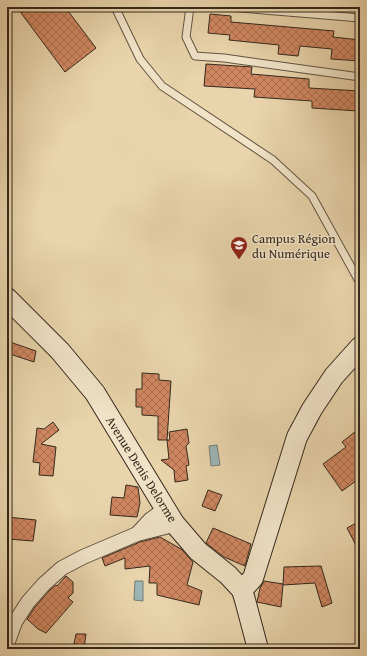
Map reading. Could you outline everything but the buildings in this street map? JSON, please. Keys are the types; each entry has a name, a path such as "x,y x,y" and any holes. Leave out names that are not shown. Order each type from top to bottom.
{"street":[{"name":"Avenue Denis Delorme","path":"7,298 60,351 95,393 169,516 198,551 228,574 242,590 246,600 258,649"},
{"path":"242,590 253,578 297,437 312,409 334,376 360,347"},
{"path":"7,644 15,622 28,602 44,584 62,568 83,556 137,534 169,526 169,516"}],"lane":[{"path":"115,7 140,59 162,86 273,160 312,196 360,283"},
{"path":"190,7 186,37 196,56 224,58 360,77"},
{"path":"228,7 360,18"}],"water":[{"path":"217,445 220,465 211,466 209,446"},
{"path":"135,581 143,581 143,601 134,600"}],"place":[{"name":"Campus Région du Numérique","path":"239,260"}]}
